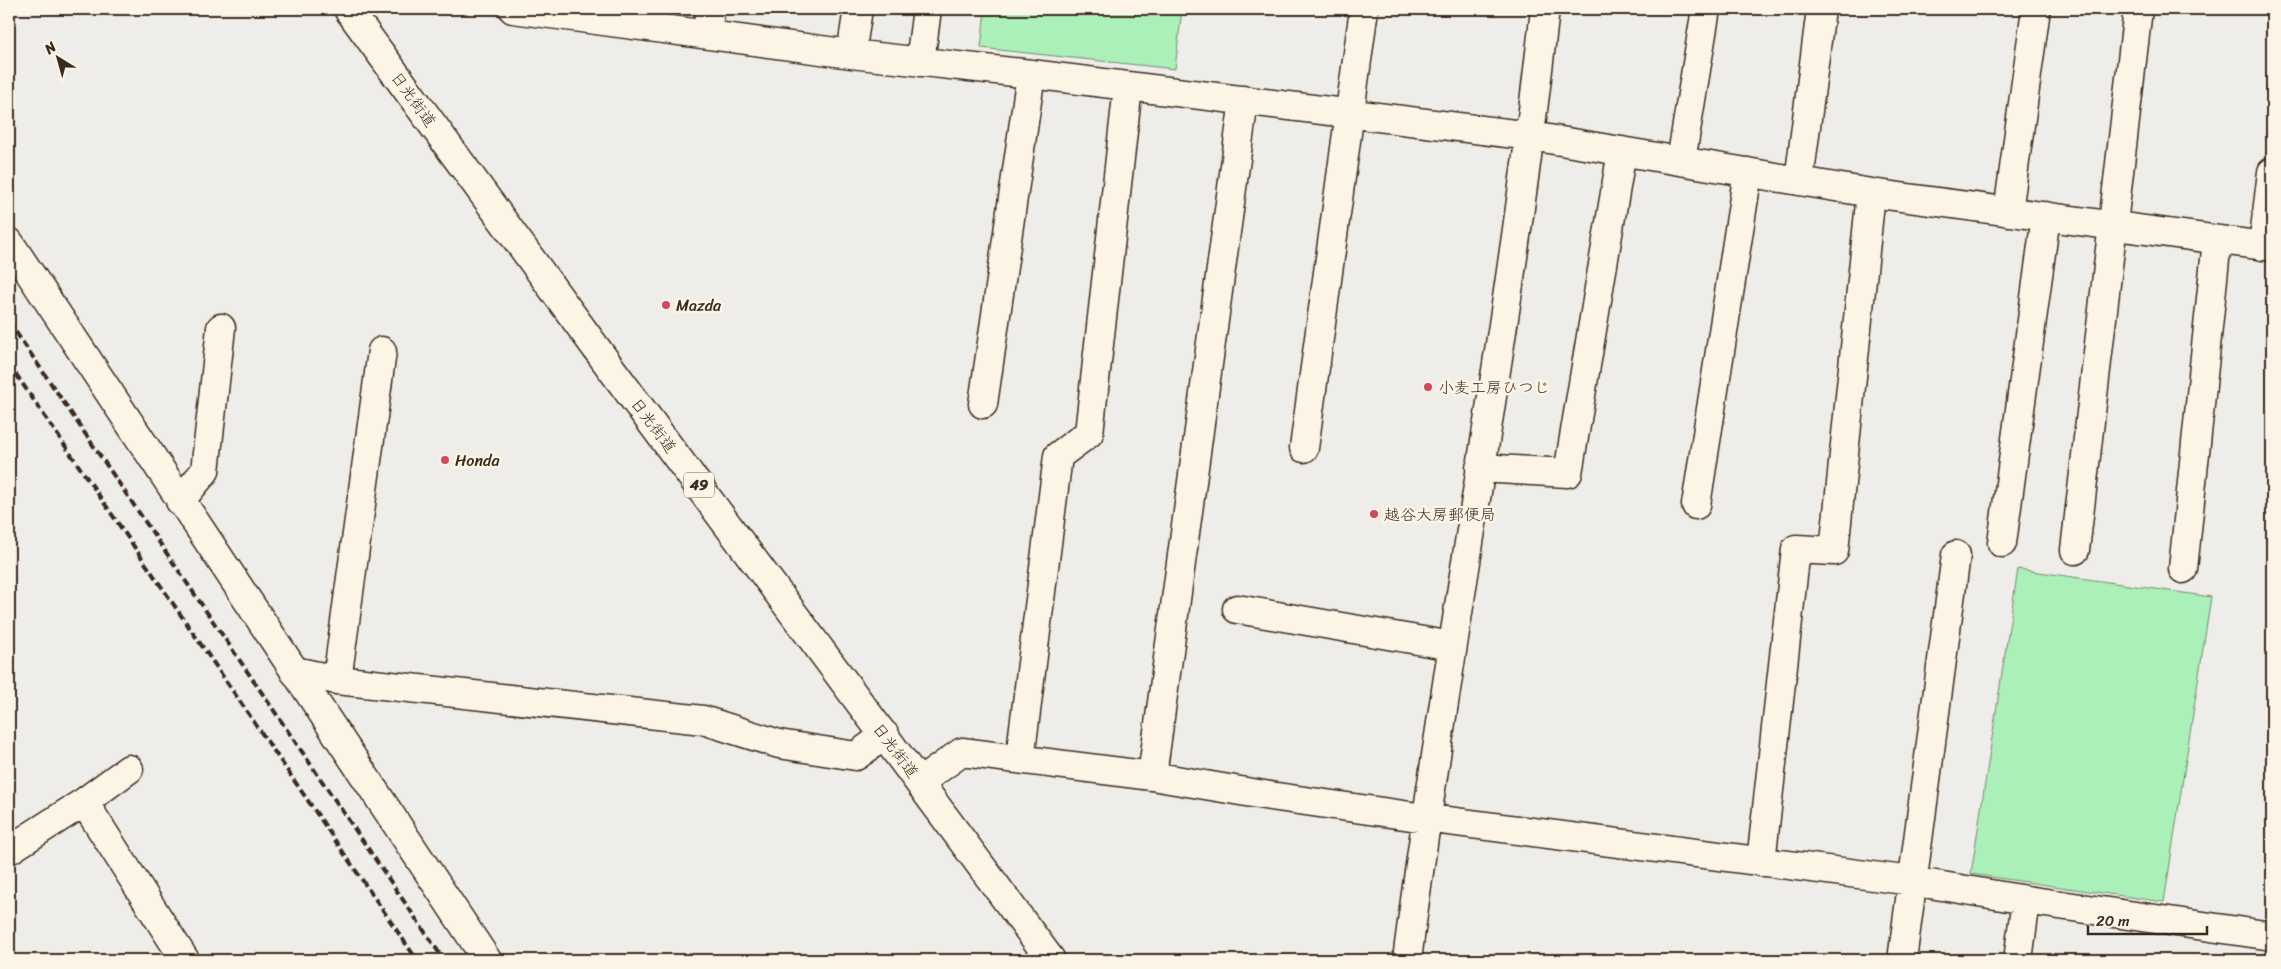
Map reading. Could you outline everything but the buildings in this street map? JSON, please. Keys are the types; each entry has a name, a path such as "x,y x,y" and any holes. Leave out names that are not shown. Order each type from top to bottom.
{"street":[{"name":"日光街道","path":"348,9 616,375 1051,960"},
{"path":"513,9 708,21 851,54 1031,74 1531,136 1871,193 2268,246 2272,172"},
{"path":"851,54 858,9"},
{"path":"920,62 927,9"},
{"path":"1304,448 1364,9"},
{"path":"1407,960 1425,818 1531,136 1545,9"},
{"path":"1681,161 1706,9"},
{"path":"1799,181 1821,9"},
{"path":"2008,212 2036,9"},
{"path":"2075,550 2138,9"},
{"path":"984,404 1031,74"},
{"path":"1020,759 1058,456 1089,433 1128,87"},
{"path":"1152,776 1244,100"},
{"path":"1480,468 1568,473 1622,151"},
{"path":"1696,505 1748,172"},
{"path":"1761,862 1796,549 1834,551 1871,193"},
{"path":"2002,542 2046,216"},
{"path":"2182,569 2217,240"},
{"path":"9,242 487,960"},
{"path":"180,501 205,471 221,328"},
{"path":"337,680 382,351"},
{"path":"1902,960 1956,554"},
{"path":"1237,609 1452,646"},
{"path":"294,671 337,680 703,720 779,744 856,756 884,735"},
{"path":"920,782 962,752 1152,776 1425,818 1912,881 2026,900 2272,936"},
{"path":"9,850 84,802 129,769"},
{"path":"84,802 184,960"},
{"path":"2018,960 2026,900"}],"green space":[{"path":"985,9 1182,9 1175,69 981,48"},
{"path":"2018,569 2211,597 2164,902 1971,874"}],"railway":[{"path":"9,322 444,960"},
{"path":"9,364 417,960"}],"place":[{"name":"Mazda","path":"666,305"},
{"name":"小麦工房ひつじ","path":"1428,387"},
{"name":"Honda","path":"445,460"},
{"name":"越谷大房郵便局","path":"1374,514"}]}
